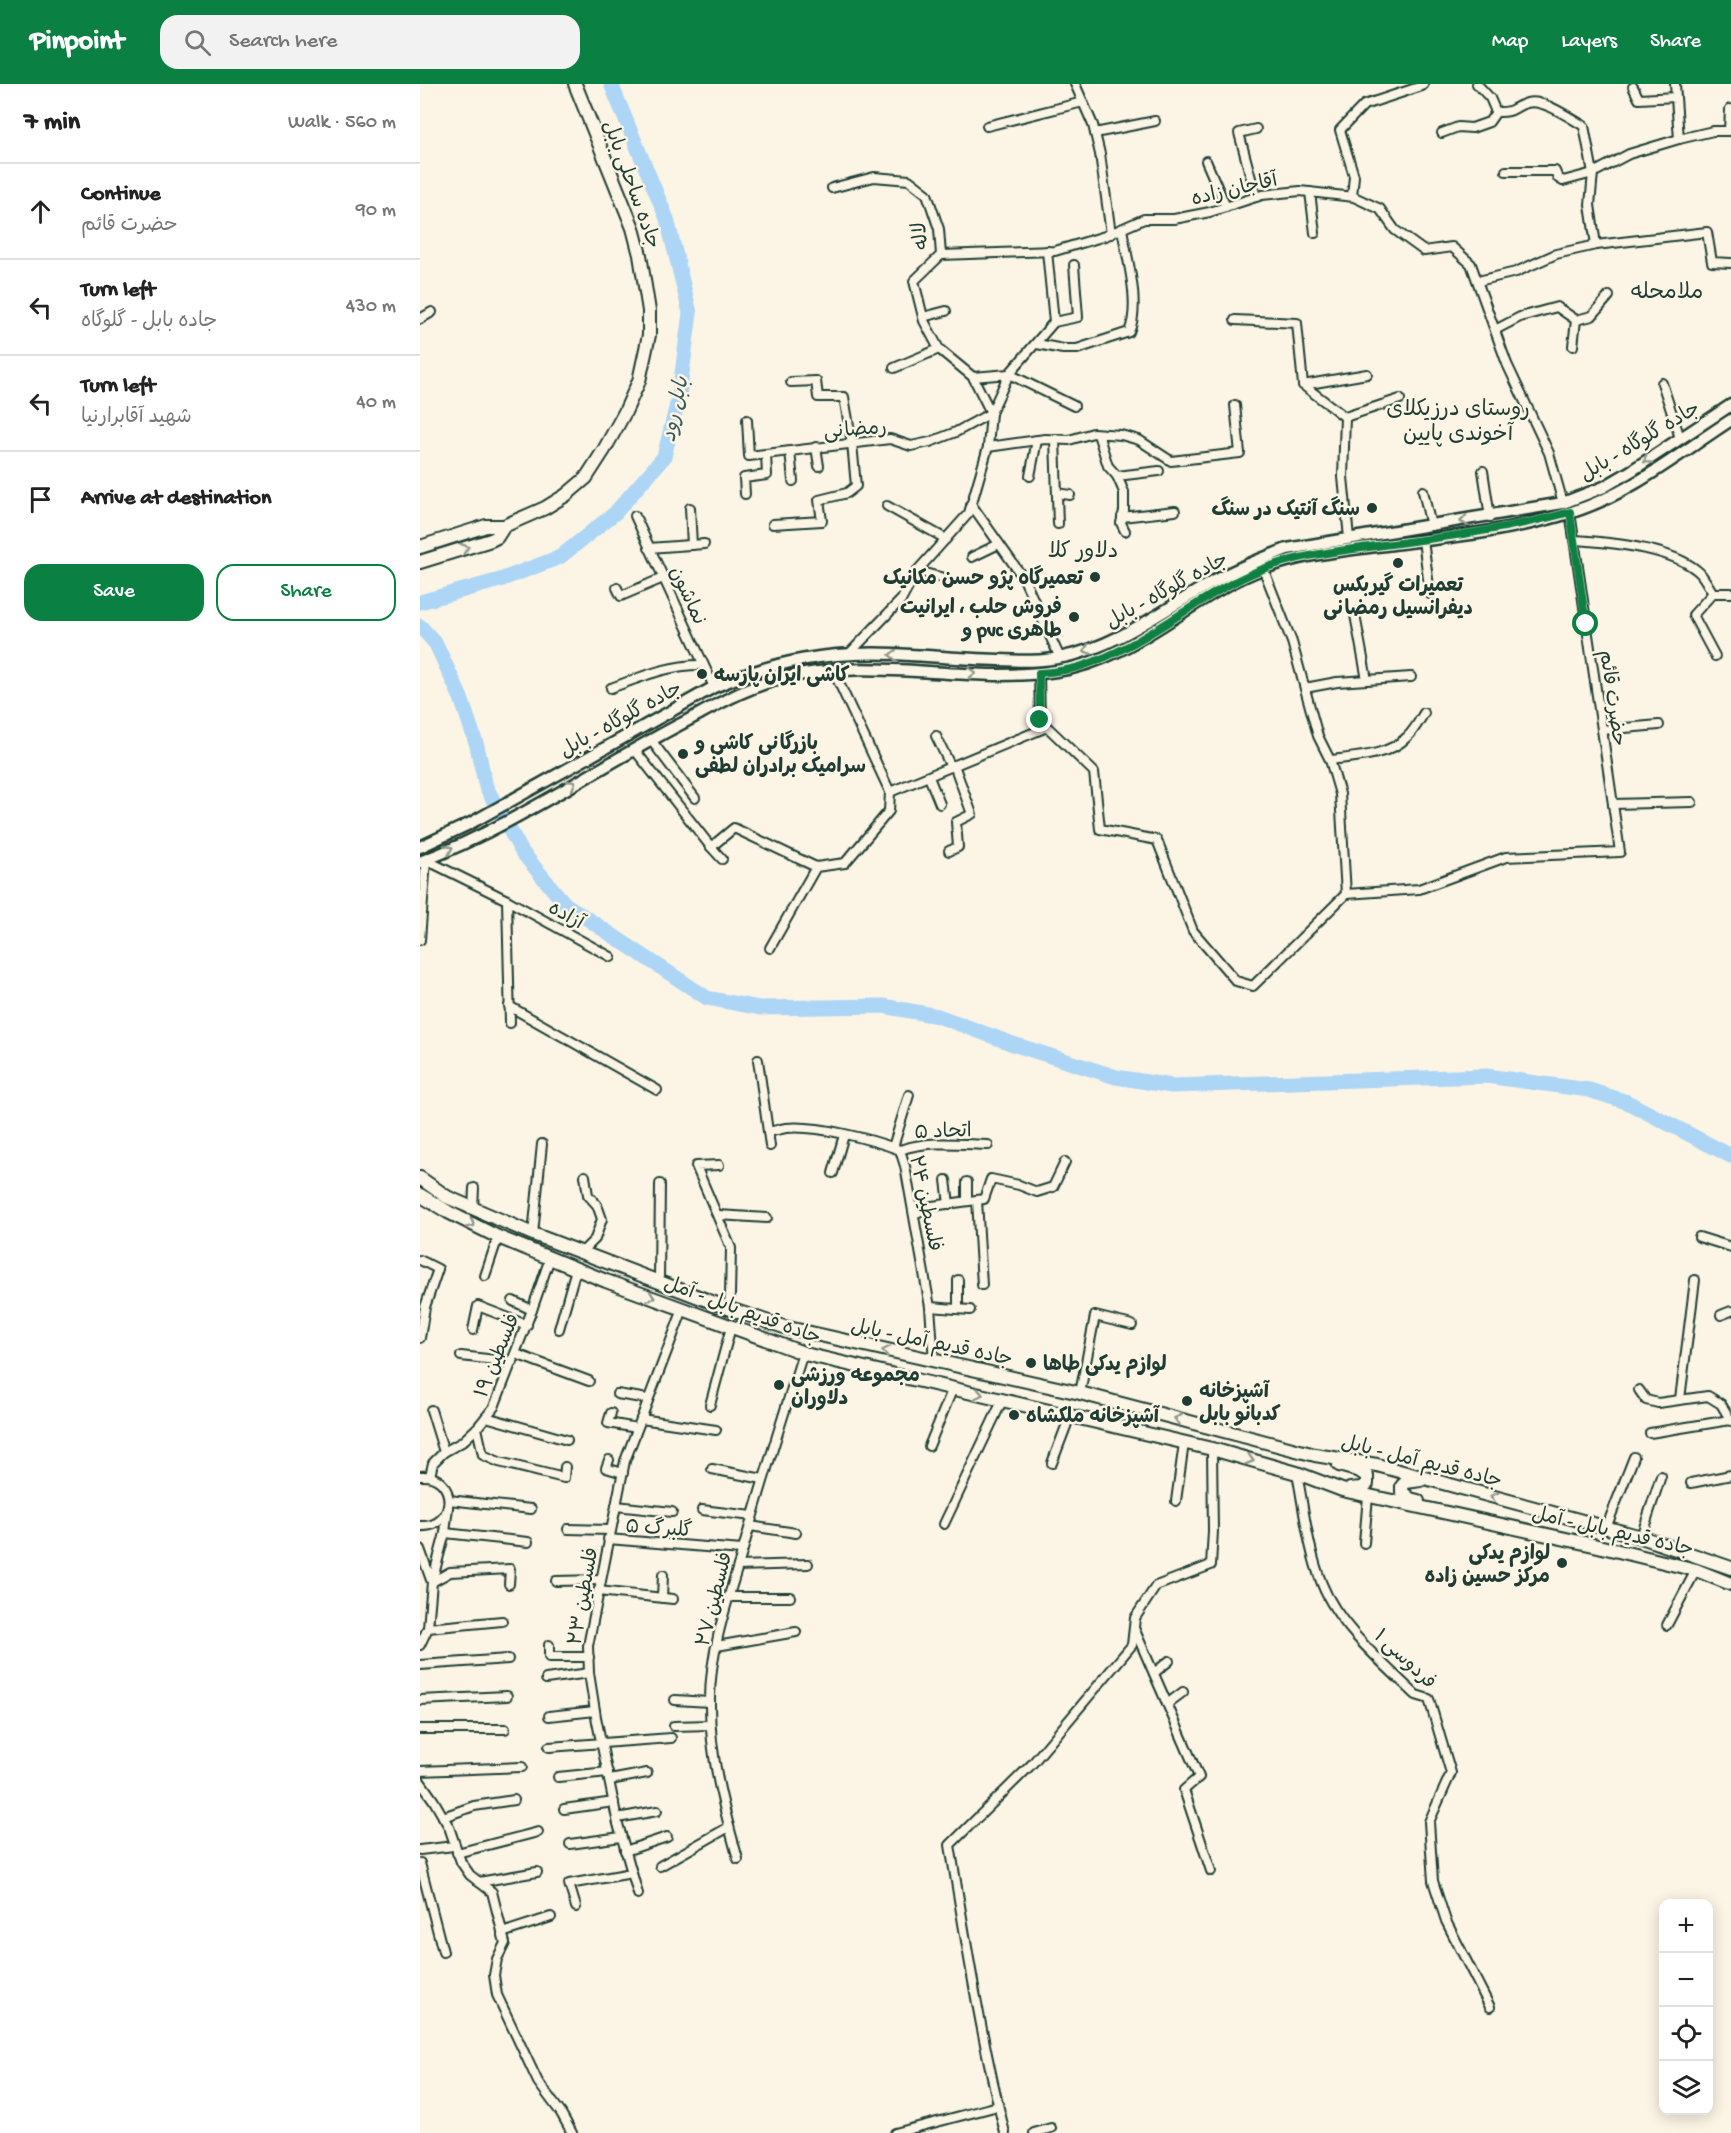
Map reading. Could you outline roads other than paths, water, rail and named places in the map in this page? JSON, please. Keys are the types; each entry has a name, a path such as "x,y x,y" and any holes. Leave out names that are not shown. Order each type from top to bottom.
{"main road":[{"name":"جاده ساحلی بابل","path":"504,526 545,508 566,495 586,478 630,402 639,381 649,335 649,311 633,228 574,84"},
{"name":"جاده گلوگاه - بابل","path":"420,847 471,823 714,687 750,672 779,663 812,657 848,655 892,654 1013,660 1060,658 1092,649 1115,639 1217,579 1251,562 1287,549 1490,517 1563,503 1604,487 1731,405"},
{"path":"423,861 522,814 634,749 736,695 761,685 806,673 833,670 888,669 987,674 1039,673 1078,667 1105,657 1220,590 1263,568 1323,553 1540,521 1593,505 1621,490 1731,420"},
{"path":"420,547 486,526 504,526"},
{"path":"420,562 491,540 497,537 504,526"},
{"path":"595,752 602,767"},
{"name":"جاده قدیم آمل - بابل","path":"420,1178 447,1197 533,1234 784,1328 1080,1393 1315,1455 1377,1465 1641,1537 1731,1568"},
{"name":"جاده قدیم بابل - آمل","path":"420,1195 498,1237 576,1269 802,1353 1212,1449 1297,1473 1342,1490 1466,1516 1696,1570 1731,1584"},
{"path":"1315,1455 1340,1466 1360,1471 1367,1476 1367,1484 1361,1488 1342,1490"},
{"path":"1428,1479 1406,1482 1402,1486 1402,1492 1410,1499 1466,1516"}],"street":[{"path":"1075,84 1095,133 1111,234"},
{"path":"1352,196 1354,176 1340,130 1364,105 1422,87 1424,84"},
{"path":"1477,84 1490,98 1496,112"},
{"path":"1675,84 1679,139"},
{"path":"1633,87 1639,99 1676,97"},
{"path":"987,126 1083,102"},
{"path":"1496,112 1509,112 1528,102 1542,102 1584,126 1593,173 1590,205 1596,245"},
{"path":"1506,171 1555,171 1558,178 1563,181 1593,173 1629,154 1713,131 1730,131 1730,109"},
{"path":"1442,133 1458,127 1472,128 1489,122 1496,112"},
{"path":"1095,133 1155,121"},
{"path":"1256,129 1239,133 1256,197"},
{"path":"1206,161 1226,207"},
{"name":"لاله","path":"832,188 874,177 909,180 927,194 939,229 941,255 914,281 923,317 939,349 973,377 991,413"},
{"name":"آقاجان زاده","path":"1047,251 1111,234 1144,219 1174,219 1210,212 1256,197 1300,191 1352,196 1380,208 1395,231 1424,251 1452,247 1472,264 1507,363 1549,453 1563,503"},
{"path":"1310,192 1315,233"},
{"path":"1037,344 1077,349 1129,332 1134,321 1133,292 1122,229"},
{"path":"1478,281 1516,272 1556,254 1596,245 1707,232 1712,262 1731,263"},
{"path":"941,255 1047,251 1054,322"},
{"path":"848,655 902,599 917,571 969,513 988,447 991,413 1009,374 1054,322 1078,317 1074,265"},
{"path":"1495,330 1520,317 1557,307 1576,320 1592,316 1610,296"},
{"path":"923,317 945,311"},
{"path":"420,319 432,312"},
{"path":"1235,320 1297,323 1303,385 1345,417"},
{"path":"1573,346 1576,320"},
{"path":"894,369 939,349"},
{"path":"973,377 1009,374 1074,406"},
{"path":"1303,385 1367,374"},
{"path":"773,525 822,521 819,500 847,493 856,486 844,397 818,397 816,381 791,382"},
{"path":"1662,383 1680,438"},
{"path":"1345,417 1400,399"},
{"path":"988,447 1037,440 1069,440 1098,434 1121,435 1139,440 1172,461 1240,453 1235,405"},
{"name":"رمضانی","path":"766,454 890,439 911,446 956,432 991,413"},
{"path":"1345,417 1343,477 1349,538"},
{"path":"745,494 744,478 767,475 766,454 749,456 747,420"},
{"path":"1098,434 1108,466 1117,477 1124,492 1121,523 1125,531"},
{"path":"1030,476 1037,440"},
{"path":"1055,440 1059,524"},
{"path":"816,447 819,466"},
{"path":"790,451 793,481"},
{"path":"1117,477 1159,471"},
{"path":"1483,471 1490,517"},
{"path":"1424,491 1431,526"},
{"path":"1057,493 1070,495"},
{"path":"971,504 1024,579 1060,658"},
{"path":"888,506 946,539"},
{"path":"690,508 692,545"},
{"path":"1122,517 1175,511"},
{"name":"حضرت قائم","path":"1346,894 1419,889 1506,857 1620,852 1570,512"},
{"name":"نماشون","path":"634,516 714,687"},
{"path":"1423,540 1430,594"},
{"path":"1574,540 1612,542 1680,560 1700,574 1713,593"},
{"path":"649,548 704,544"},
{"path":"972,557 999,544"},
{"path":"1039,673 1040,720 1094,772 1100,829 1157,840 1193,931 1236,981 1253,986 1346,894 1340,794 1330,760 1318,736 1292,642 1263,568"},
{"path":"917,571 944,578"},
{"path":"617,588 621,596 663,578"},
{"path":"1715,656 1693,615 1713,593 1731,593"},
{"path":"1355,615 1367,680"},
{"path":"611,688 648,674 689,664 703,665"},
{"path":"711,847 734,828 816,867 845,863 888,811 890,792 833,670"},
{"path":"1305,688 1337,682 1411,677"},
{"path":"1330,760 1358,757 1396,746 1409,736 1424,713"},
{"path":"1602,730 1659,725"},
{"path":"890,792 1047,727"},
{"path":"936,736 952,766 972,814 956,822 958,847 949,851"},
{"path":"651,740 695,798"},
{"path":"634,749 722,858"},
{"path":"929,777 940,804"},
{"path":"1613,804 1692,802"},
{"path":"420,940 423,861"},
{"name":"آزاده","path":"423,861 507,900 612,957"},
{"path":"770,948 816,867"},
{"path":"507,900 510,1023"},
{"path":"509,1006 657,1090"},
{"path":"758,1060 770,1146"},
{"path":"897,1149 909,1095"},
{"name":"فلسطین ۲۴","path":"768,1132 786,1128 816,1129 897,1149 914,1214 930,1307 934,1361"},
{"path":"833,1173 844,1135"},
{"path":"533,1234 542,1144"},
{"name":"اتحاد ۵","path":"897,1149 917,1144 988,1145"},
{"path":"914,1214 932,1206 984,1200 991,1179 1019,1185 1037,1192 1053,1187 1065,1162"},
{"path":"719,1165 696,1166 730,1248 728,1308"},
{"path":"581,1253 595,1239 602,1219 597,1205 588,1195 585,1176"},
{"path":"946,1180 949,1204"},
{"path":"967,1182 967,1201"},
{"path":"659,1282 660,1184"},
{"path":"473,1209 474,1188"},
{"path":"977,1200 982,1285"},
{"path":"718,1215 767,1218"},
{"path":"485,1276 498,1237"},
{"path":"1699,1237 1731,1246"},
{"name":"فلسطین ۱۹","path":"430,1476 434,1463 444,1452 462,1442 494,1407 527,1325 550,1258"},
{"path":"420,1260 438,1269 425,1307 420,1338"},
{"path":"559,1329 576,1269"},
{"path":"958,1280 958,1309"},
{"path":"1680,1399 1695,1280"},
{"path":"513,1301 532,1310"},
{"path":"473,1330 478,1306 527,1325"},
{"path":"930,1307 970,1310"},
{"name":"فلسطین ۲۳","path":"638,1894 616,1818 595,1711 588,1646 623,1473 648,1399 683,1309"},
{"path":"1721,1315 1731,1311"},
{"path":"1080,1393 1095,1316 1132,1325"},
{"path":"710,1406 731,1327"},
{"name":"فلسطین ۲۷","path":"738,1859 711,1749 710,1702 717,1646 742,1550 802,1353"},
{"path":"516,1354 588,1381"},
{"path":"461,1356 513,1362"},
{"path":"929,1446 953,1389"},
{"path":"1639,1390 1646,1400 1658,1403 1708,1396 1720,1404 1730,1416 1650,1433"},
{"path":"617,1394 648,1399"},
{"path":"945,1524 1003,1399"},
{"path":"431,1410 444,1452"},
{"path":"611,1413 608,1423 638,1428"},
{"path":"1052,1463 1070,1416"},
{"path":"486,1418 567,1440"},
{"path":"641,1419 716,1430"},
{"path":"477,1428 483,1455 499,1462 564,1478 565,1467"},
{"path":"1176,1501 1184,1443"},
{"path":"1005,2133 975,1994 950,1845 1032,1764 1132,1645 1135,1618 1156,1586 1211,1565 1212,1449"},
{"path":"1605,1528 1634,1457"},
{"path":"609,1460 606,1468 623,1473"},
{"path":"712,1469 763,1479"},
{"name":"فردوسی ۱","path":"1297,1473 1310,1545 1322,1586 1342,1619 1416,1695 1429,1699 1451,1773 1429,1822 1433,1881 1446,1921 1469,1962 1490,2007"},
{"path":"1691,1483 1731,1475"},
{"path":"420,1476 430,1476 444,1485 449,1503 445,1533 432,1582 428,1628 420,1645"},
{"path":"1641,1537 1662,1476"},
{"path":"1364,1543 1368,1496"},
{"path":"449,1503 531,1509"},
{"path":"420,1526 433,1524 440,1520 449,1503"},
{"path":"615,1506 672,1512"},
{"path":"702,1510 752,1516"},
{"path":"750,1526 796,1533"},
{"path":"568,1529 610,1530"},
{"path":"445,1533 528,1542"},
{"name":"گلبرگ ۵","path":"608,1539 742,1550"},
{"path":"420,1549 432,1582"},
{"path":"738,1566 808,1564"},
{"path":"432,1582 450,1572 510,1569 509,1584"},
{"path":"1667,1625 1696,1570"},
{"path":"662,1598 663,1575"},
{"path":"556,1581 601,1580"},
{"path":"598,1591 673,1599"},
{"path":"729,1597 790,1597"},
{"path":"428,1628 502,1622"},
{"path":"1134,1627 1199,1777 1184,1790 1211,1871"},
{"path":"717,1646 796,1632"},
{"path":"549,1645 549,1657 589,1657"},
{"path":"420,1665 508,1659"},
{"path":"1154,1673 1169,1661"},
{"path":"546,1679 590,1673"},
{"path":"1167,1704 1183,1692"},
{"path":"420,1700 507,1696"},
{"path":"675,1700 710,1702"},
{"path":"549,1716 595,1711"},
{"path":"674,1725 711,1725"},
{"path":"420,1729 505,1729"},
{"path":"549,1747 671,1738"},
{"path":"420,1771 522,1767"},
{"path":"558,1777 647,1773"},
{"path":"420,1781 435,1801 443,1817 460,1862 471,1875 492,1892 505,1943 497,1959 494,1975 497,1995 538,2082 561,2113 572,2133"},
{"path":"443,1817 474,1806 514,1800"},
{"path":"564,1809 614,1802"},
{"path":"616,1818 657,1811"},
{"path":"660,1866 729,1827"},
{"path":"420,1850 456,1849 538,1832"},
{"path":"570,1844 621,1837"},
{"path":"625,1851 667,1837"},
{"path":"420,1863 443,1952"},
{"path":"479,1882 537,1872"},
{"path":"576,1907 569,1884 632,1873"},
{"path":"502,1933 551,1917"},
{"path":"895,2133 998,2106"},
{"path":"1034,2133 1051,2128"}],"waterway":[{"name":"بابل رود","path":"420,602 500,580 560,557 615,513 664,457 679,396 690,313 667,219 611,84"},
{"path":"420,626 436,644 461,698 477,746 486,787 522,852 565,904 707,998 760,1008 883,1006 938,1016 1013,1044 1116,1077 1172,1086 1486,1076 1589,1090 1627,1102 1731,1156"}],"place":[{"name":"سنگ آنتیک در سنگ","path":"1372,508"},
{"name":"تعمیرات گیربکس دیفرانسیل رمضانی","path":"1398,563"},
{"name":"تعمیرگاه پژو حسن مکانیک","path":"1095,577"},
{"name":"فروش حلب ، ایرانیت و pvc طاهری","path":"1074,617"},
{"name":"کاشی ایران پارسه","path":"702,674"},
{"name":"بازرگانی کاشی و سرامیک برادران لطفی","path":"683,754"},
{"name":"لوازم یدکی طاها","path":"1031,1363"},
{"name":"مجموعه ورزشی دلاوران","path":"779,1385"},
{"name":"آشپزخانه کدبانو بابل","path":"1187,1401"},
{"name":"آشپزخانه ملکشاه","path":"1014,1415"},
{"name":"لوازم یدکی مرکز حسین زاده","path":"1562,1563"}],"district":[{"name":"ملامحله","path":"1667,290"},
{"name":"روستای درزیکلای آخوندی پایین","path":"1458,420"},
{"name":"دلاور کلا","path":"1083,549"}]}
